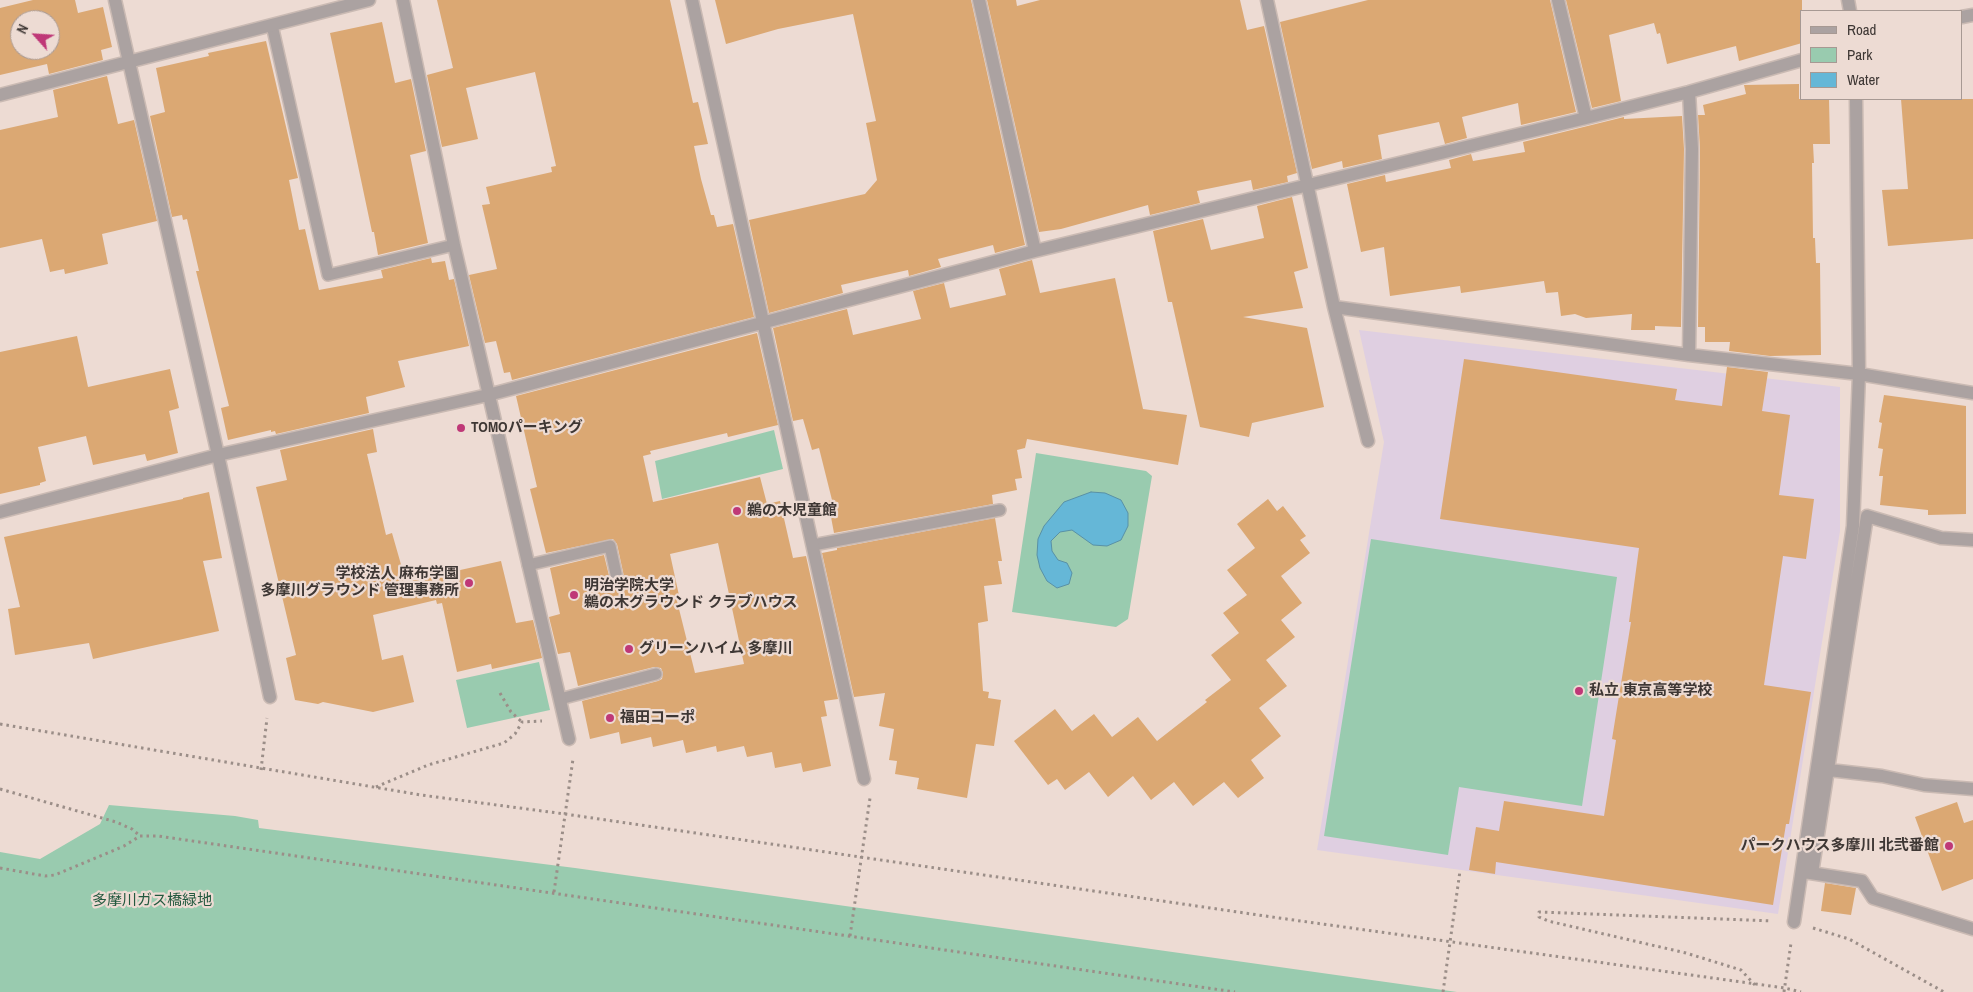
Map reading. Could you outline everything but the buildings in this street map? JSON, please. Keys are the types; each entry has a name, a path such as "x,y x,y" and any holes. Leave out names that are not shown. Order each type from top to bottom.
{"street":[{"path":"115,0 218,455 270,697"},
{"path":"0,95 129,60 368,0"},
{"path":"403,0 454,245 569,738"},
{"path":"692,0 864,779"},
{"path":"979,0 1035,251"},
{"path":"1267,0 1334,307 1368,441"},
{"path":"1558,0 1586,118"},
{"path":"0,512 218,455 488,394 1035,251 1586,118 1689,92 1800,61"},
{"path":"1689,92 1692,149 1689,356"},
{"path":"1807,872 1853,526 1859,374 1856,100"},
{"path":"1334,307 1689,356 1859,374 1973,393"},
{"path":"1794,922 1829,770 1866,516 1941,538 1973,540"},
{"path":"1829,770 1973,789"},
{"path":"1807,872 1862,881 1873,898 1973,930"}],"lane":[{"path":"272,25 328,275 454,245"},
{"path":"813,545 1000,510"},
{"path":"528,565 610,546 618,583"},
{"path":"560,698 656,674"}],"path":[{"path":"500,693 511,712 522,722 565,720"},
{"path":"375,788 428,765 504,743 515,734 522,722"},
{"path":"0,724 375,788 1801,992"},
{"path":"261,770 266,725"},
{"path":"554,892 571,772"},
{"path":"0,789 116,822 132,829 140,836"},
{"path":"850,936 871,796"},
{"path":"0,868 44,876 55,875 124,846 140,836 158,836 1235,992"},
{"path":"1443,992 1460,871"},
{"path":"1755,985 1741,970 1686,953 1548,922 1540,917 1539,912 1552,911 1794,922 1849,939 1944,992"},
{"path":"1784,990 1790,948"}],"shaded area":[{"name":"私立 東京高等学校","path":"1359,330 1840,387 1840,531 1778,914 1317,850 1384,442"}],"green space":[{"path":"774,430 783,469 662,499 655,461"},
{"path":"1036,453 1146,471 1152,476 1128,619 1116,627 1012,612"},
{"path":"1371,539 1617,577 1582,806 1459,787 1448,855 1324,836"},
{"path":"539,662 550,710 467,728 456,680"},
{"name":"多摩川ガス橋緑地","path":"109,805 235,816 258,820 259,828 575,868 1457,992 0,992 0,852 40,859 100,824"}],"water":[{"path":"1091,492 1105,493 1121,500 1128,513 1128,526 1121,540 1107,546 1093,545 1072,530 1060,532 1051,541 1052,551 1058,560 1067,563 1072,573 1069,584 1057,588 1047,581 1040,568 1037,555 1038,539 1044,526 1064,502"}],"place":[{"name":"TOMOパーキング","path":"461,428"},
{"name":"鵜の木児童館","path":"737,511"},
{"name":"学校法人 麻布学園 多摩川グラウンド 管理事務所","path":"469,583"},
{"name":"明治学院大学 鵜の木グラウンド クラブハウス","path":"574,595"},
{"name":"グリーンハイム 多摩川","path":"629,649"},
{"name":"私立 東京高等学校","path":"1579,691"},
{"name":"福田コーポ","path":"610,718"},
{"name":"パークハウス多摩川 北弐番館","path":"1949,846"}]}
